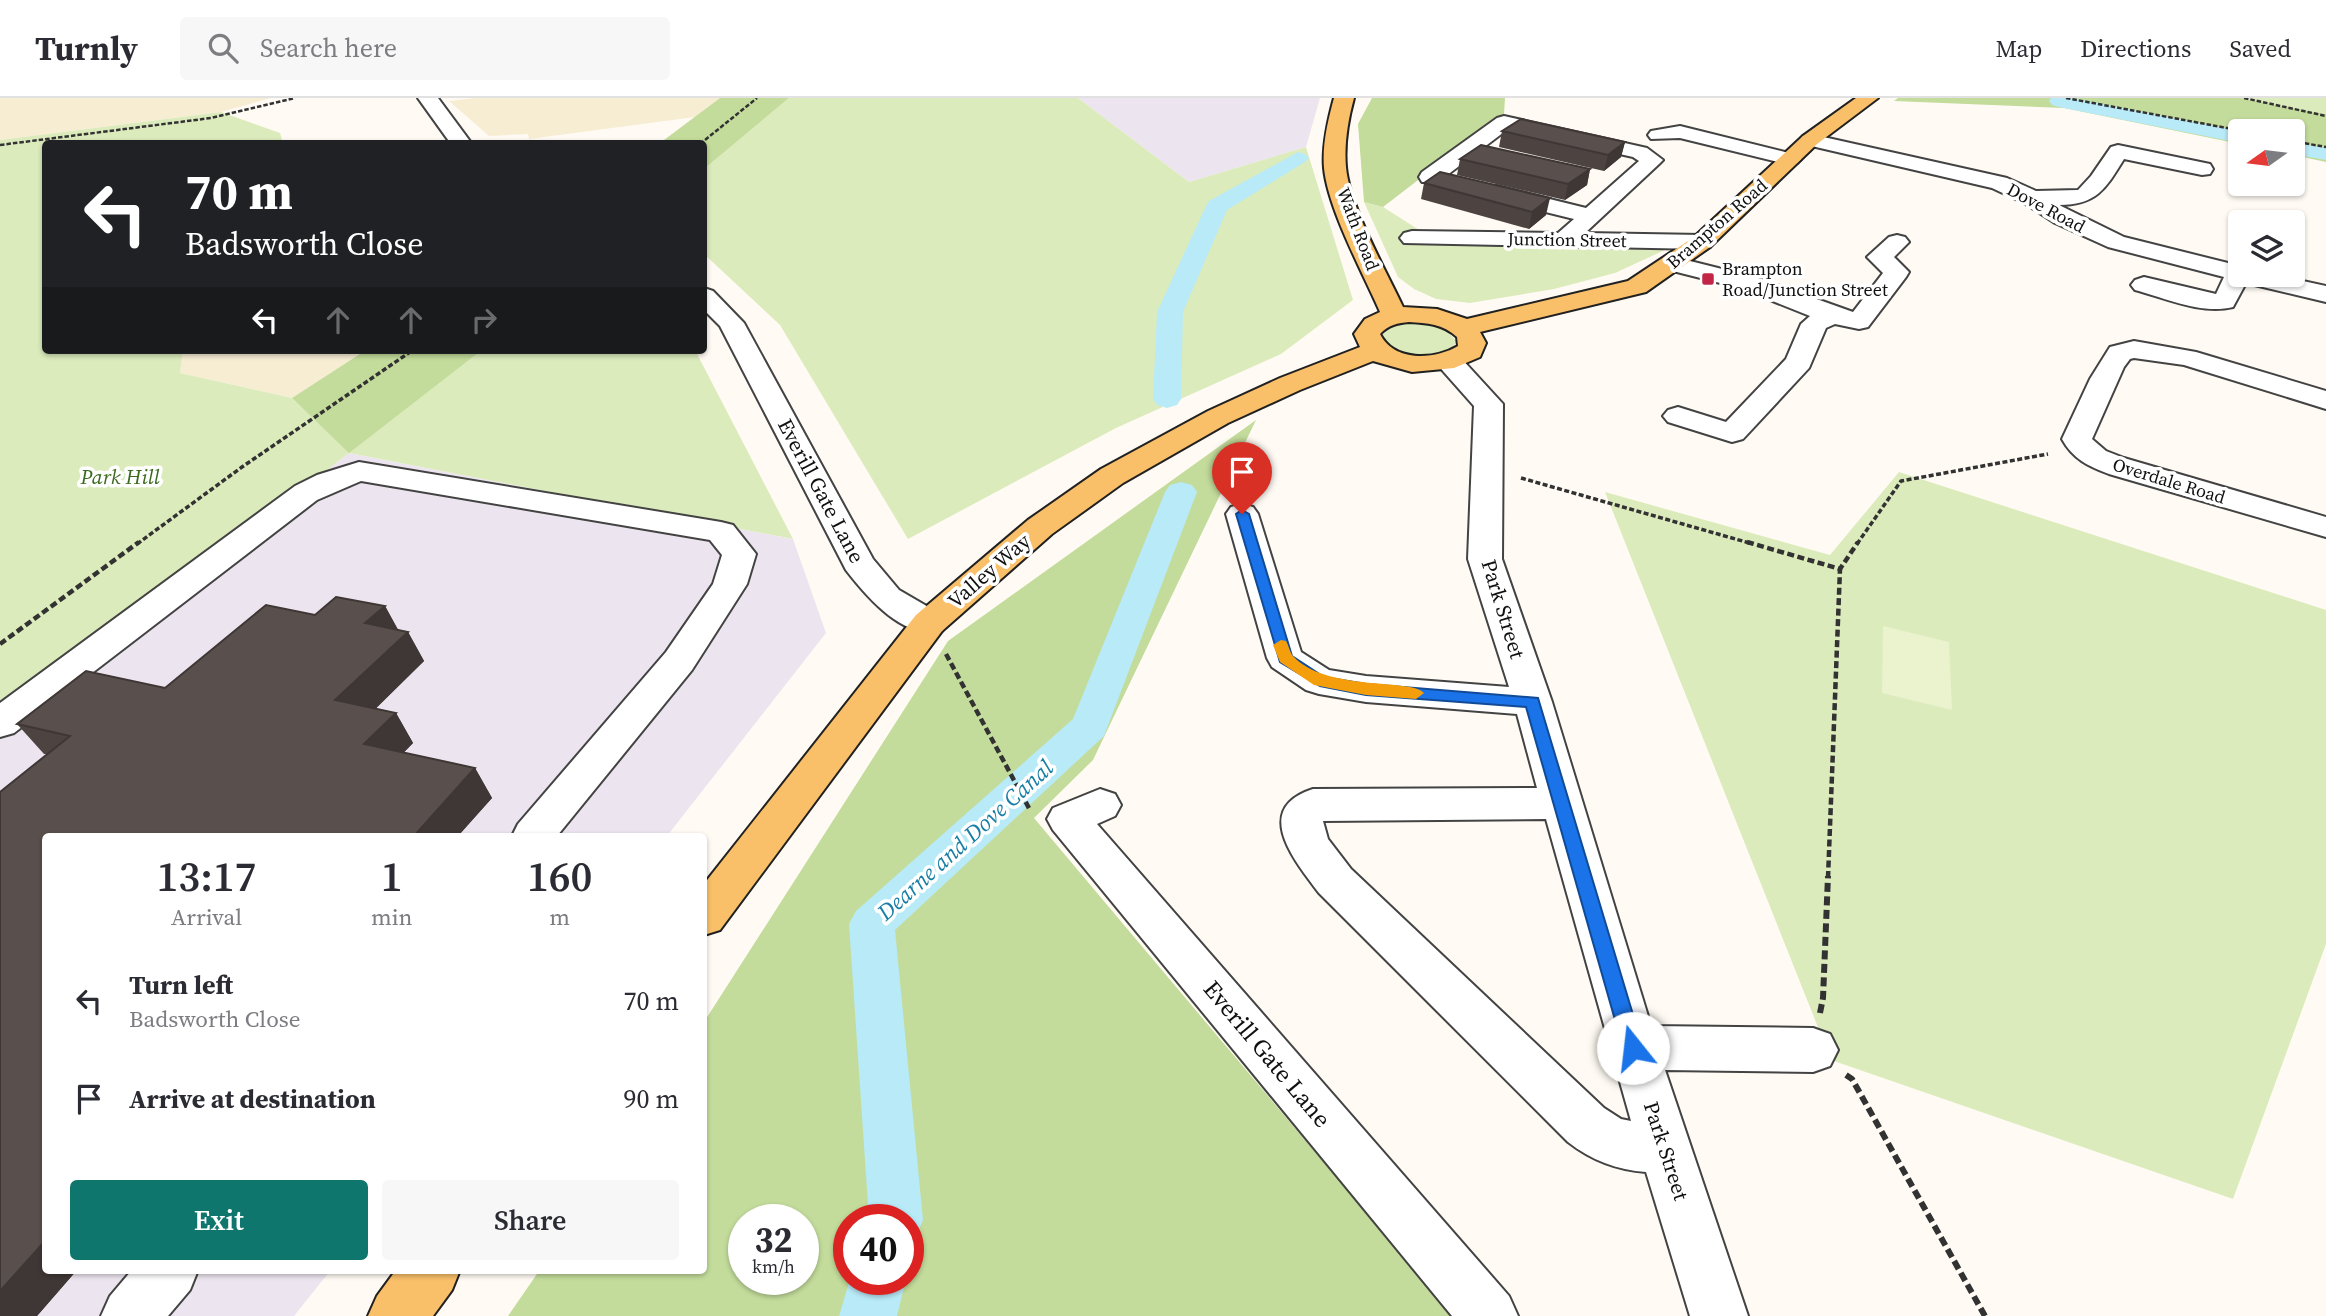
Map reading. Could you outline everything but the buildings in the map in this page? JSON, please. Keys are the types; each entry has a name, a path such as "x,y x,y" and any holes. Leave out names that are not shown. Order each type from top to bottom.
{"main road":[{"name":"Wath Road","path":"1344,98 1337,126 1335,169 1350,218 1394,315"},
{"name":"Brampton Road","path":"1463,328 1637,287 1674,264 1702,242 1810,140 1868,98"},
{"path":"1424,314 1452,322 1470,335 1473,343 1470,351 1449,362 1418,364 1394,359 1376,351 1367,334 1371,326 1394,315 1424,314"},
{"name":"Valley Way","path":"707,913 929,623 1040,527 1112,476 1218,417 1290,384 1376,351"},
{"path":"397,1316 429,1274"}],"street":[{"path":"428,98 459,140"},
{"path":"1564,240 1591,216 1625,184 1652,160 1640,152 1504,122 1430,177 1591,216"},
{"path":"1658,135 1680,132 1790,159"},
{"name":"Dove Road","path":"1810,140 1999,183 2032,198 2063,218 2116,242 2228,271"},
{"path":"1468,149 1494,155"},
{"path":"2032,198 2070,199 2085,196 2094,190 2118,151 2202,169"},
{"path":"1599,178 1625,184"},
{"name":"Junction Street","path":"1426,241 1702,242"},
{"path":"1674,264 1749,283 1831,315 1859,321 1897,272 1879,257 1897,242"},
{"path":"2144,285 2200,300 2224,302 2233,287"},
{"name":"Dove Road","path":"2296,287 2326,294"},
{"name":"Everill Gate Lane","path":"707,299 731,323 858,563 887,598 929,623"},
{"path":"1678,416 1732,433 1800,362 1814,324 1831,315"},
{"path":"2082,448 2077,439 2117,356 2133,348 2170,352 2326,400"},
{"path":"1449,362 1489,404 1486,464"},
{"name":"Overdale Road","path":"2082,448 2099,459 2120,467 2326,527"},
{"name":"Park Street","path":"1486,464 1485,559 1533,702 1633,1048 1719,1316"},
{"path":"0,723 306,493 359,471 721,532 738,554 730,584 679,662 536,833"},
{"path":"1242,514 1285,658 1320,681 1366,689 1533,702"},
{"path":"1562,803 1313,805 1302,814 1301,830 1311,850 1335,881 1586,1125 1604,1140 1615,1144 1665,1148"},
{"name":"Everill Gate Lane","path":"1100,805 1068,819 1489,1316"},
{"path":"1633,1048 1812,1050"},
{"path":"130,1316 167,1274"}],"path":[{"path":"0,145 211,118 295,98"},
{"path":"705,140 757,98"},
{"path":"2066,98 2228,128"},
{"path":"2244,98 2326,116"},
{"path":"2305,143 2326,147"},
{"path":"0,644 242,467 407,354"},
{"path":"1984,1316 1852,1079 1812,1050 1823,998 1840,569 1901,481 2082,448"},
{"path":"1486,464 1840,569"},
{"path":"929,623 1033,818"}],"shaded area":[{"path":"0,98 271,98 221,112 0,140"},
{"path":"475,98 720,98 695,117 529,139 528,134 489,136 449,101"},
{"path":"1078,98 1320,98 1306,147 1189,182"},
{"path":"182,354 360,354 292,398 180,373"},
{"path":"349,453 793,539 826,633 669,833 42,833 42,1274 328,1274 294,1316 0,1316 0,723"}],"green space":[{"path":"720,98 789,98 707,166 707,140 664,140"},
{"path":"789,98 1078,98 1189,182 1306,147 1353,300 1281,354 1116,428 908,539 780,325 707,257 707,166"},
{"path":"1372,98 1505,98 1504,114 1383,207 1364,202 1358,124"},
{"path":"1898,98 2240,98 2326,114 2326,162 2305,158 2305,119 2228,119 2228,142 2064,108 1894,101"},
{"path":"2240,98 2326,98 2326,114"},
{"name":"Park Hill","path":"221,112 280,133 282,140 42,140 42,354 182,354 180,373 292,398 349,452 477,354 697,354 793,539 349,453 0,723 0,140"},
{"path":"1364,202 1383,207 1424,233 1691,238 1615,273 1554,289 1470,303 1436,299 1414,289 1398,277"},
{"path":"1416,321 1447,330 1456,341 1451,349 1443,354 1421,356 1398,351 1383,340 1383,334 1394,324"},
{"path":"360,354 477,354 349,453 292,398"},
{"path":"1256,420 1093,760 1034,818 1453,1316 508,1316 537,1274 707,1274 707,1017 948,641"},
{"path":"1899,472 2326,610 2326,944 2233,1199 1831,1060 1605,492 1830,555"},
{"path":"1883,626 1949,642 1952,710 1882,693"}],"waterway":[{"path":"2059,101 2228,135"},
{"path":"2305,150 2326,154"},
{"name":"Dearne and Dove Canal","path":"1167,399 1170,312 1217,206 1298,158"},
{"name":"Dearne and Dove Canal","path":"895,1204 872,924 1090,726 1181,492"},
{"name":"Dearne and Dove Canal","path":"868,1316 874,1295"}],"slow traffic":[{"path":"1281,645 1285,658 1320,681 1366,689 1416,693"}],"place":[{"name":"Brampton Road/Junction Street","path":"1708,279"}],"route":[{"path":"1242,514 1285,658 1320,681 1366,689 1533,702 1633,1048"}]}
